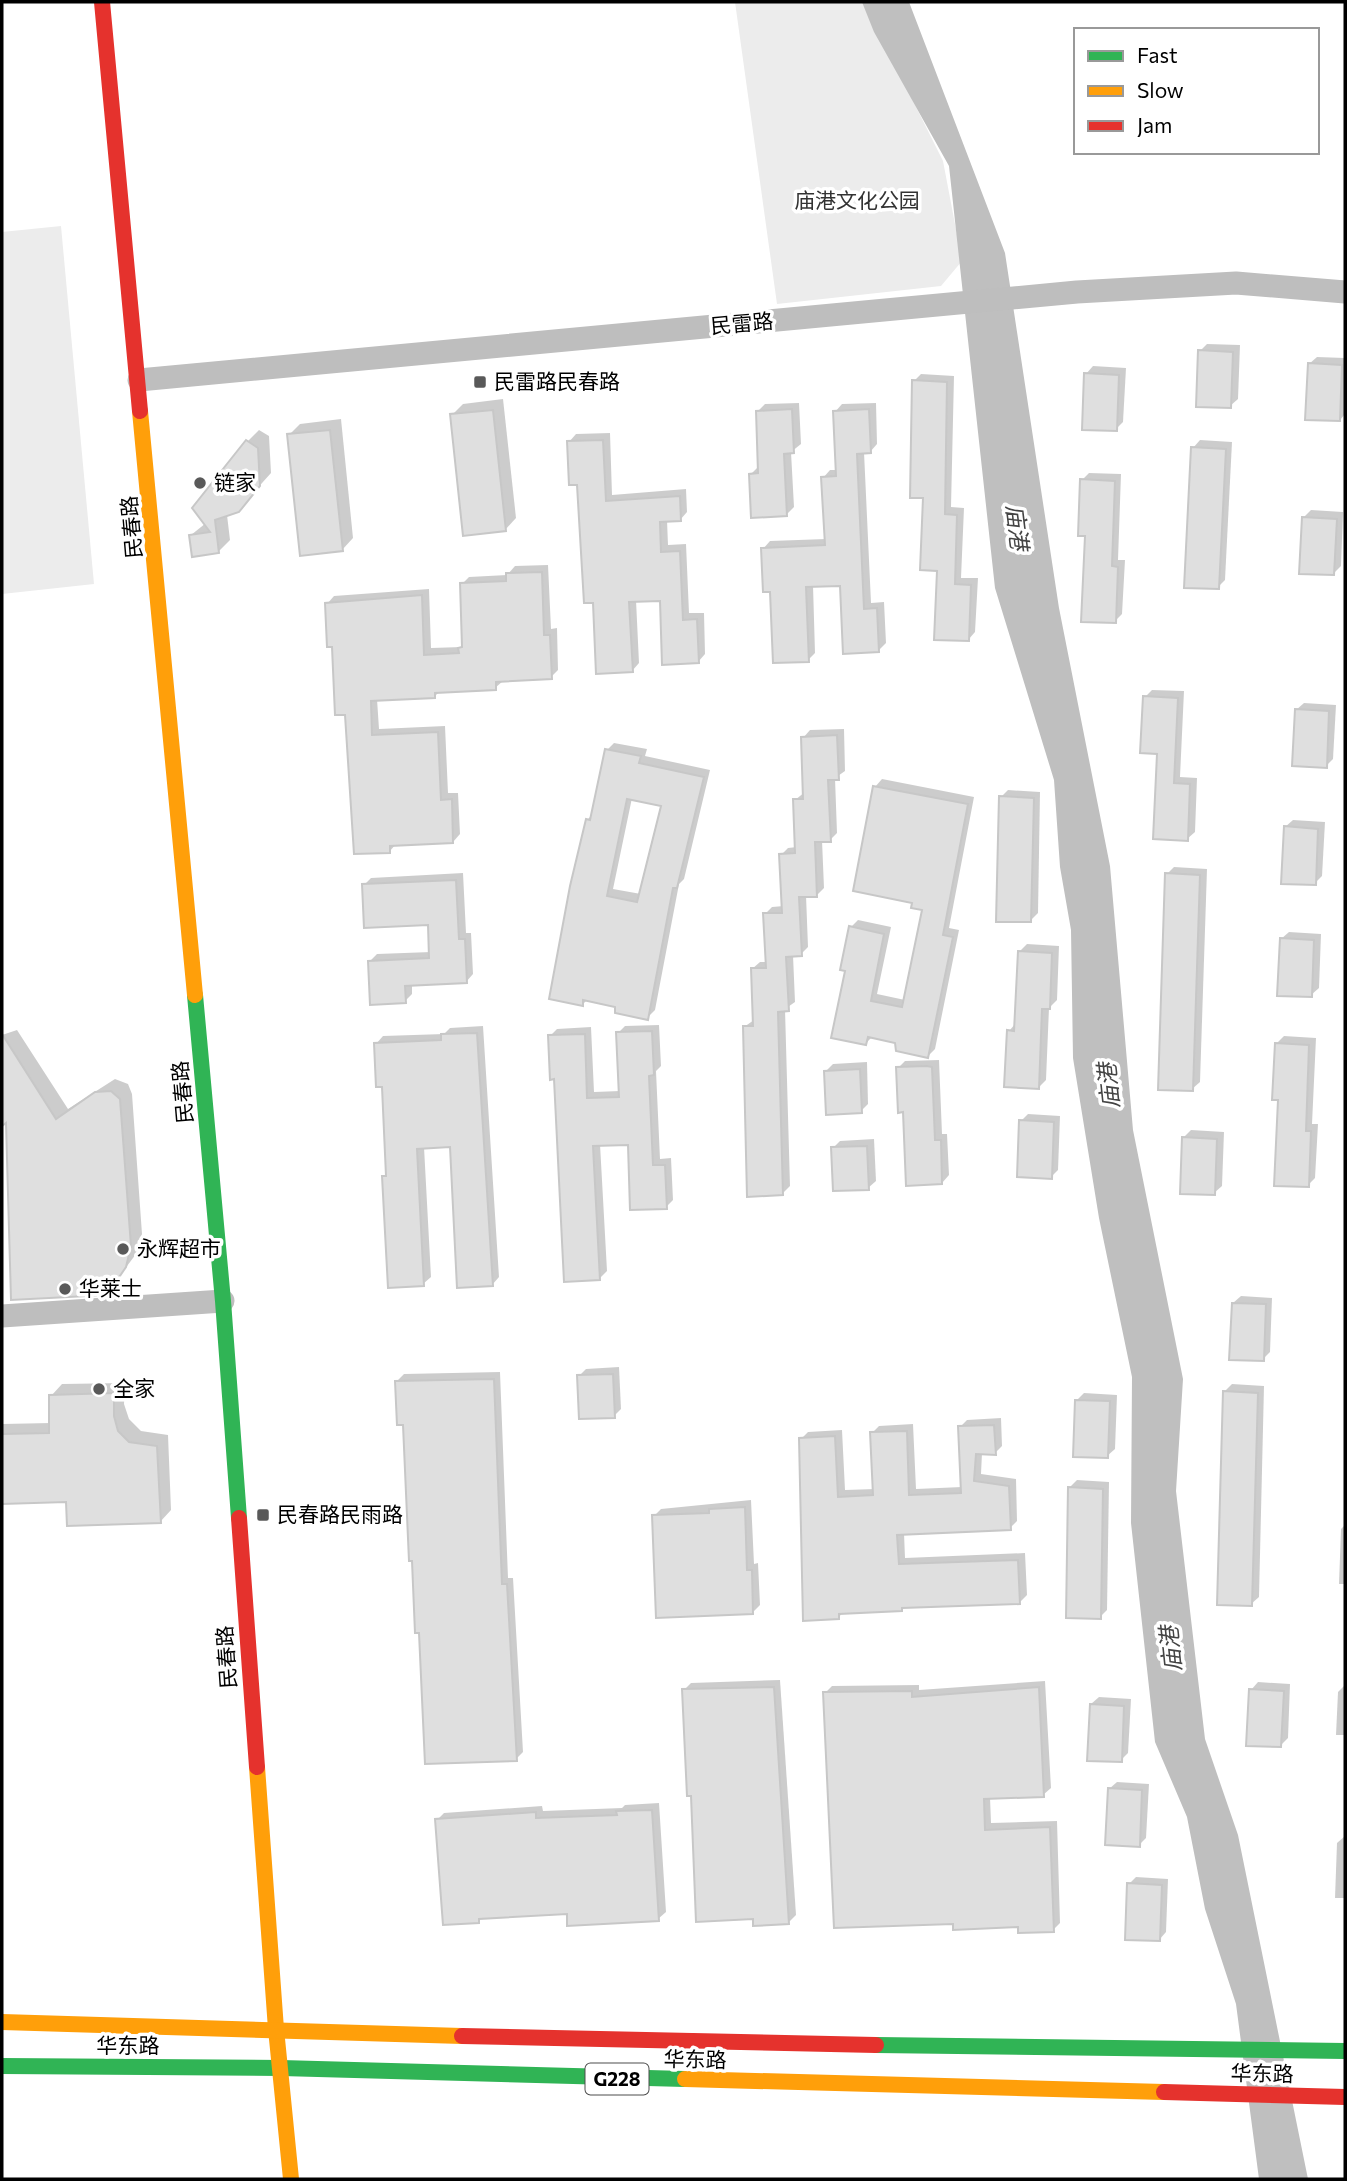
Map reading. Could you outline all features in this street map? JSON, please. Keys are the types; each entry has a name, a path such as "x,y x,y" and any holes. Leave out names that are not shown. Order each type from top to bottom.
{"main road":[{"name":"民春路","path":"102,2 223,1301 276,2029 291,2179"},
{"name":"华东路","path":"2,2022 664,2042 1345,2051"},
{"name":"华东路","path":"2,2066 281,2068 1345,2097"}],"street":[{"name":"民雷路","path":"139,380 1077,292 1236,283 1345,292"},
{"path":"2,1316 223,1301"}],"green space":[{"name":"庙港文化公园","path":"735,2 867,2 871,17 943,161 962,261 941,286 777,304"},
{"path":"61,226 94,584 2,594 2,232"}],"water":[{"name":"庙港","path":"862,2 909,2 1005,253 1059,608 1110,866 1133,1130 1183,1379 1176,1491 1205,1739 1238,1835 1308,2179 1259,2179 1236,2004 1205,1909 1187,1817 1155,1742 1131,1523 1132,1377 1099,1218 1073,1058 1071,930 1060,867 1054,780 995,588 949,166 874,32"}],"building":[{"path":"1198,350 1233,352 1231,408 1196,407"},
{"path":"1308,363 1342,365 1340,421 1305,420"},
{"path":"1084,373 1119,375 1117,431 1082,430"},
{"path":"912,380 947,382 945,514 957,515 955,584 971,585 969,641 934,640 937,571 920,570 923,498 910,498"},
{"path":"792,409 794,453 784,454 787,516 751,518 749,474 758,473 756,411"},
{"path":"869,409 871,453 857,454 864,609 877,608 879,652 843,654 840,586 806,587 809,662 773,663 770,592 763,592 761,548 825,545 821,477 836,476 833,411"},
{"path":"493,410 506,531 463,536 450,414"},
{"path":"330,430 343,551 300,556 287,434"},
{"path":"246,440 258,448 260,486 239,512 215,520 219,553 192,557 189,535 210,532 192,508"},
{"path":"603,440 606,501 680,496 681,521 660,522 661,552 680,551 683,620 697,619 699,663 662,665 660,601 629,602 633,672 596,674 593,603 584,603 577,485 569,485 567,441"},
{"path":"1191,447 1226,449 1219,589 1184,588"},
{"path":"1080,479 1115,481 1112,566 1118,567 1116,623 1081,622 1085,536 1078,536"},
{"path":"1302,517 1337,519 1334,575 1299,574"},
{"path":"542,572 544,635 550,635 552,679 496,682 496,690 435,693 435,698 371,701 372,735 438,732 441,800 452,799 453,843 390,846 390,853 354,854 345,715 335,715 332,647 327,647 325,603 422,595 424,655 459,653 458,648 462,647 460,583 506,581 506,573"},
{"path":"1143,696 1178,698 1174,783 1190,784 1188,841 1153,839 1157,754 1140,753"},
{"path":"1295,709 1329,711 1327,768 1292,766"},
{"path":"837,735 839,780 828,780 831,842 815,842 817,897 799,897 802,956 786,957 789,1011 778,1012 783,1195 747,1197 743,1026 753,1026 751,968 766,968 763,913 782,913 779,854 795,853 793,799 803,799 801,737"},
{"path":"605,749 641,756 639,763 704,777 677,888 673,888 648,1020 615,1013 615,1007 583,1000 583,1006 549,999 570,886 586,819 590,820","holes":["627,799 661,806 637,902 607,896"]},
{"path":"873,786 968,804 943,935 953,937 928,1058 896,1051 895,1043 868,1037 866,1045 831,1038 845,971 840,970 849,926 884,934 871,1001 902,1007 922,910 911,908 912,903 853,891"},
{"path":"999,796 1034,798 1031,922 996,922"},
{"path":"1284,826 1318,829 1316,885 1281,884"},
{"path":"1165,873 1200,875 1193,1091 1158,1090"},
{"path":"456,880 459,939 465,939 467,983 405,986 406,1003 370,1005 368,961 429,958 428,925 364,928 362,884"},
{"path":"1280,938 1314,940 1312,997 1277,996"},
{"path":"1018,951 1052,953 1050,1009 1042,1009 1039,1089 1004,1087 1007,1030 1014,1031"},
{"path":"652,1031 654,1075 649,1076 653,1165 665,1165 667,1209 630,1210 628,1145 593,1146 600,1280 564,1282 554,1079 550,1080 548,1035 585,1034 587,1098 619,1097 616,1032"},
{"path":"477,1033 493,1286 457,1288 450,1147 417,1149 424,1286 388,1288 382,1176 386,1176 382,1087 376,1087 374,1043 441,1040 441,1034"},
{"path":"2,1034 56,1119 95,1092 111,1091 120,1099 131,1246 126,1267 107,1295 11,1300 6,1123 2,1126"},
{"path":"1275,1043 1309,1045 1306,1131 1311,1131 1309,1187 1274,1186 1278,1100 1272,1100"},
{"path":"896,1067 932,1067 935,1140 941,1140 942,1184 906,1186 903,1112 898,1113"},
{"path":"860,1069 862,1113 826,1115 824,1071"},
{"path":"1019,1120 1054,1122 1052,1179 1017,1177"},
{"path":"1182,1137 1217,1139 1215,1195 1180,1194"},
{"path":"867,1146 869,1190 833,1191 831,1147"},
{"path":"1232,1303 1266,1304 1264,1361 1229,1360"},
{"path":"613,1374 615,1418 579,1419 577,1375"},
{"path":"494,1379 502,1584 507,1584 517,1761 425,1764 419,1633 415,1633 412,1561 409,1561 403,1425 397,1425 395,1381"},
{"path":"1223,1391 1258,1393 1252,1606 1217,1605"},
{"path":"114,1393 114,1416 118,1431 129,1442 157,1446 161,1523 67,1526 66,1502 2,1504 2,1434 49,1433 49,1395"},
{"path":"1075,1400 1110,1401 1108,1458 1073,1457"},
{"path":"994,1425 996,1455 976,1454 974,1481 1009,1486 1011,1530 897,1535 899,1564 1018,1560 1020,1604 902,1608 902,1611 839,1614 839,1619 803,1621 799,1438 835,1436 838,1497 873,1495 870,1432 907,1431 909,1495 961,1493 958,1426"},
{"path":"1068,1487 1103,1489 1101,1619 1066,1618"},
{"path":"745,1507 747,1570 752,1570 753,1614 656,1618 652,1515 709,1513 709,1509"},
{"path":"774,1687 789,1924 753,1926 753,1919 696,1922 691,1796 687,1796 682,1689"},
{"path":"1039,1687 1044,1797 984,1799 985,1830 1050,1827 1054,1932 1018,1933 1018,1927 953,1930 953,1924 834,1928 823,1692 912,1691 912,1697"},
{"path":"1249,1689 1284,1691 1281,1747 1246,1746"},
{"path":"1090,1704 1124,1706 1122,1762 1087,1761"},
{"path":"1108,1788 1142,1790 1140,1847 1105,1845"},
{"path":"652,1810 659,1921 567,1926 567,1914 479,1919 479,1923 443,1925 435,1819 536,1812 536,1818 617,1815 616,1811"},
{"path":"1127,1883 1162,1885 1160,1941 1125,1940"}],"traffic: fast":[{"path":"195,995 223,1301 239,1518"},
{"path":"876,2045 1345,2051"},
{"path":"2,2066 281,2068 685,2079"}],"traffic: slow":[{"path":"140,411 195,995"},
{"path":"257,1767 276,2029 291,2179"},
{"path":"2,2022 462,2036"},
{"path":"685,2079 1164,2092"}],"traffic: jam":[{"path":"102,2 140,411"},
{"path":"239,1518 257,1767"},
{"path":"462,2036 876,2045"},
{"path":"1164,2092 1345,2097"}],"place":[{"name":"民雷路民春路","path":"480,382"},
{"name":"链家","path":"200,483"},
{"name":"永辉超市","path":"123,1249"},
{"name":"华莱士","path":"65,1289"},
{"name":"全家","path":"99,1389"},
{"name":"民春路民雨路","path":"263,1515"}]}
